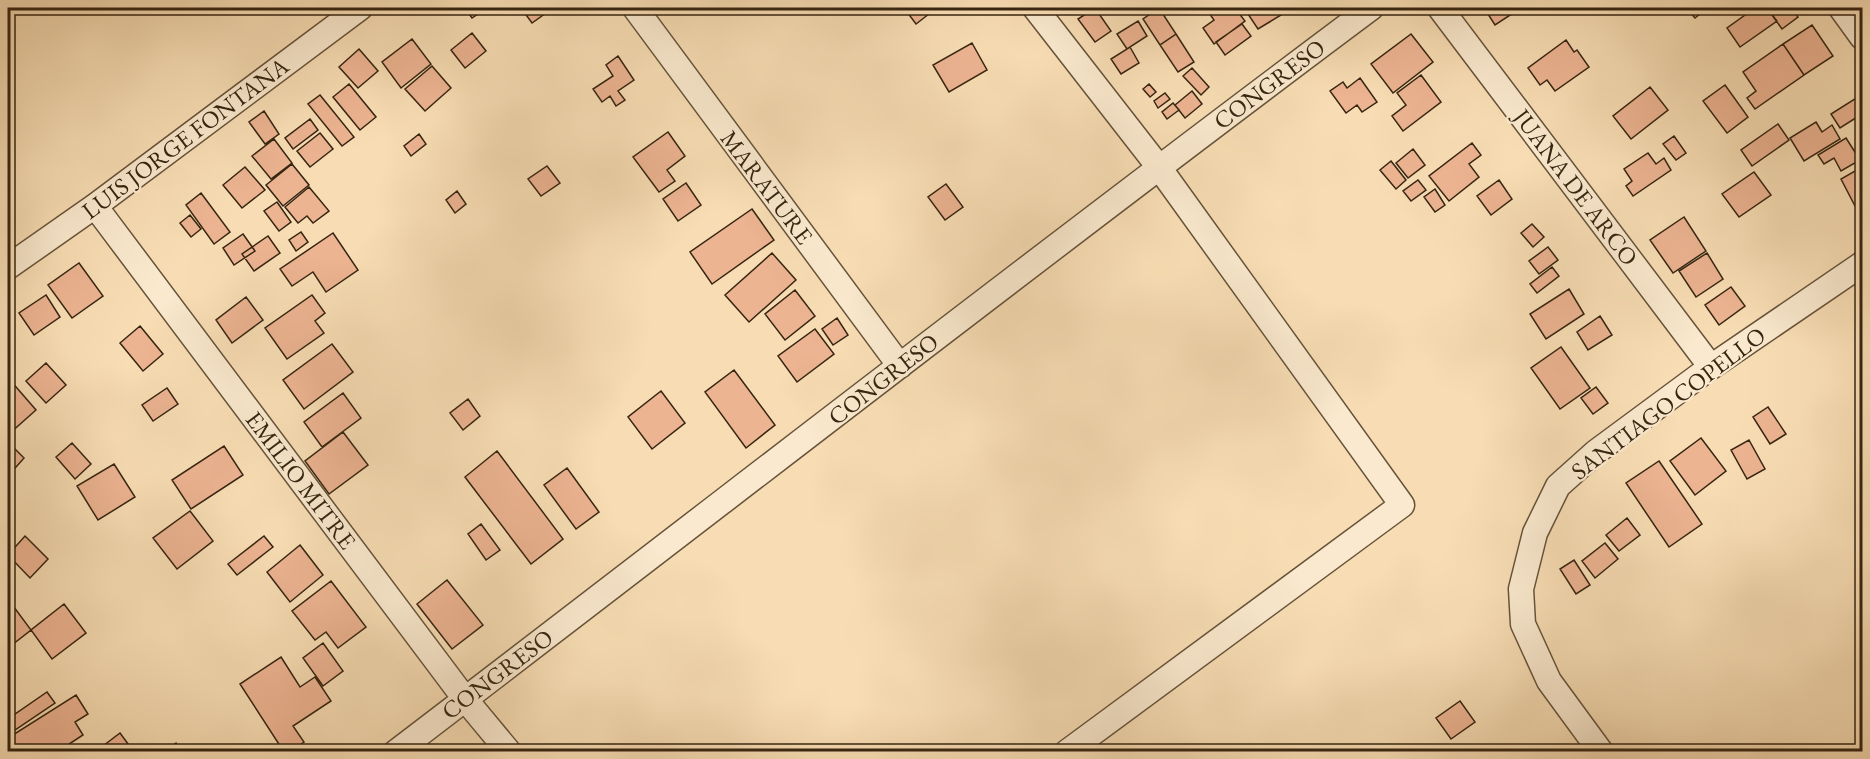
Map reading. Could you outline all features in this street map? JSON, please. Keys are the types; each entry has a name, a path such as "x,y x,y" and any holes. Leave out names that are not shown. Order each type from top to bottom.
{"street":[{"name":"LUIS JORGE FONTANA","path":"8,267 95,206 360,8"},
{"name":"MARATURE","path":"634,8 900,366"},
{"path":"1035,8 1158,166 1402,505 1067,752"},
{"name":"CONGRESO","path":"396,752 1158,166 1371,8"},
{"name":"JUANA DE ARCO","path":"1440,8 1711,367"},
{"path":"1841,8 1863,37"},
{"name":"EMILIO MITRE","path":"95,206 465,699 509,752"},
{"name":"SANTIAGO COPELLO","path":"1600,752 1549,681 1523,624 1521,589 1535,533 1558,486 1596,452 1711,367 1863,264"}],"building":[{"path":"465,8 487,8 472,18"},
{"path":"521,8 553,8 532,23"},
{"path":"904,8 924,8 929,14 916,24"},
{"path":"1095,8 1111,31 1095,42 1078,19"},
{"path":"1159,8 1176,34 1160,45 1143,19"},
{"path":"1216,8 1235,8 1245,21 1214,44 1203,28 1214,20 1209,13"},
{"path":"1244,8 1283,8 1286,12 1258,29"},
{"path":"1491,8 1521,8 1495,25 1486,11"},
{"path":"1686,8 1707,8 1695,18"},
{"path":"1755,8 1767,8 1777,21 1740,47 1727,28"},
{"path":"1767,8 1782,8 1772,15"},
{"path":"1782,8 1791,8 1798,17 1782,29 1772,15"},
{"path":"1138,21 1147,36 1127,49 1117,34"},
{"path":"1242,24 1251,36 1225,55 1216,42"},
{"path":"1812,25 1833,56 1804,75 1783,44"},
{"path":"472,33 486,51 465,68 451,50"},
{"path":"1176,34 1194,62 1178,72 1160,45"},
{"path":"1411,34 1433,62 1393,93 1371,64"},
{"path":"412,39 431,64 401,88 382,62"},
{"path":"1566,40 1574,52 1577,50 1589,67 1555,91 1547,80 1540,85 1528,68"},
{"path":"972,43 987,70 949,92 933,65"},
{"path":"1783,44 1804,75 1755,109 1747,98 1756,91 1743,72"},
{"path":"1130,47 1139,63 1121,74 1111,59"},
{"path":"359,49 378,71 358,88 339,67"},
{"path":"618,56 634,80 618,91 625,100 616,106 610,96 602,102 593,89 613,76 606,65"},
{"path":"432,66 451,88 425,111 405,89"},
{"path":"1192,68 1209,87 1201,95 1183,76"},
{"path":"1421,75 1441,102 1403,131 1392,116 1406,105 1397,93"},
{"path":"1360,78 1377,102 1362,112 1357,105 1346,113 1330,91 1343,82 1347,88"},
{"path":"349,84 376,117 360,130 333,97"},
{"path":"1149,84 1156,92 1150,97 1143,89"},
{"path":"1725,85 1748,117 1727,133 1703,101"},
{"path":"1650,87 1668,110 1631,139 1613,116"},
{"path":"1192,91 1202,104 1185,118 1175,105"},
{"path":"1165,93 1170,99 1158,108 1154,101"},
{"path":"320,95 354,137 342,146 308,104"},
{"path":"1861,95 1862,114 1840,128 1831,114"},
{"path":"1173,103 1179,110 1167,119 1162,112"},
{"path":"264,111 279,134 265,144 249,122"},
{"path":"310,119 318,130 293,149 285,138"},
{"path":"1816,122 1822,132 1832,125 1840,139 1804,161 1790,138"},
{"path":"1778,124 1789,140 1752,166 1741,150"},
{"path":"668,132 685,156 667,170 675,181 659,192 633,157"},
{"path":"320,133 333,149 310,167 297,151"},
{"path":"419,134 426,144 411,156 404,146"},
{"path":"1674,136 1686,153 1676,160 1663,144"},
{"path":"1846,138 1860,160 1841,171 1834,158 1824,164 1818,155"},
{"path":"274,139 292,163 271,179 252,156"},
{"path":"1472,143 1481,155 1469,164 1479,177 1449,201 1429,176"},
{"path":"1413,149 1425,165 1408,178 1396,163"},
{"path":"1648,153 1656,164 1664,158 1671,170 1633,196 1626,186 1632,181 1624,169"},
{"path":"1391,161 1406,180 1396,189 1380,170"},
{"path":"292,164 309,185 283,206 266,185"},
{"path":"547,166 560,183 541,196 528,179"},
{"path":"245,167 265,190 242,208 223,185"},
{"path":"1862,167 1862,202 1855,206 1841,179"},
{"path":"1754,172 1771,195 1739,217 1722,194"},
{"path":"1418,180 1426,190 1411,201 1403,191"},
{"path":"1499,180 1512,199 1491,215 1477,196"},
{"path":"686,183 701,205 678,221 663,199"},
{"path":"946,184 963,207 945,220 928,197"},
{"path":"309,187 329,211 313,223 307,216 298,223 285,207"},
{"path":"1435,189 1445,205 1435,212 1424,197"},
{"path":"457,191 466,204 455,213 446,200"},
{"path":"201,193 230,232 214,244 186,205"},
{"path":"277,202 291,222 279,231 264,211"},
{"path":"752,209 774,240 712,284 690,252"},
{"path":"190,215 201,229 191,237 180,223"},
{"path":"1684,217 1706,251 1673,273 1650,240"},
{"path":"1532,224 1544,237 1533,247 1521,233"},
{"path":"301,232 308,242 296,251 289,240"},
{"path":"333,233 358,270 326,292 313,272 292,286 280,269"},
{"path":"243,234 255,251 234,265 223,248"},
{"path":"268,236 280,253 254,271 242,254"},
{"path":"1548,247 1558,260 1539,274 1529,261"},
{"path":"772,253 796,280 749,322 725,295"},
{"path":"1707,253 1723,279 1696,297 1679,271"},
{"path":"79,263 103,296 72,318 48,285"},
{"path":"1552,267 1559,276 1537,293 1530,284"},
{"path":"1731,287 1745,306 1719,325 1705,305"},
{"path":"1569,289 1584,314 1546,339 1530,314"},
{"path":"795,290 815,316 785,340 765,314"},
{"path":"46,295 60,317 34,335 19,313"},
{"path":"312,295 325,313 315,321 324,333 287,359 265,328"},
{"path":"246,297 263,320 232,343 216,320"},
{"path":"1600,316 1612,335 1588,350 1577,332"},
{"path":"837,318 848,335 833,345 822,329"},
{"path":"140,326 163,354 143,371 120,343"},
{"path":"815,329 834,354 797,382 778,356"},
{"path":"332,344 353,372 304,409 283,380"},
{"path":"1561,347 1590,388 1560,409 1531,368"},
{"path":"46,363 66,385 46,403 26,381"},
{"path":"734,370 775,425 746,448 705,392"},
{"path":"10,380 36,410 10,433 8,430 8,382"},
{"path":"1596,387 1608,403 1593,414 1581,398"},
{"path":"167,388 178,404 153,421 142,405"},
{"path":"661,391 685,423 652,449 628,417"},
{"path":"343,393 361,418 322,447 304,422"},
{"path":"468,399 480,416 463,430 450,413"},
{"path":"1768,407 1786,434 1770,444 1753,417"},
{"path":"343,432 368,465 329,494 305,461"},
{"path":"1701,438 1726,471 1695,495 1670,461"},
{"path":"1749,440 1765,469 1747,479 1731,450"},
{"path":"8,442 24,458 8,476"},
{"path":"72,443 91,464 75,479 56,457"},
{"path":"224,446 243,475 191,509 172,480"},
{"path":"497,451 563,539 531,564 465,477"},
{"path":"1659,461 1702,524 1669,547 1626,483"},
{"path":"114,464 135,497 98,520 77,486"},
{"path":"567,468 599,512 576,529 544,485"},
{"path":"190,511 213,541 177,569 153,538"},
{"path":"1627,518 1640,535 1619,551 1606,535"},
{"path":"481,524 500,550 486,560 468,534"},
{"path":"25,536 48,559 30,578 8,555"},
{"path":"264,536 273,547 237,575 228,564"},
{"path":"1605,543 1618,559 1595,578 1582,561"},
{"path":"300,545 323,575 290,602 267,572"},
{"path":"1574,560 1590,585 1576,594 1560,569"},
{"path":"447,580 483,625 452,649 417,604"},
{"path":"331,581 366,627 338,648 326,632 315,640 292,611"},
{"path":"8,599 31,630 8,648"},
{"path":"64,604 86,633 52,659 31,630"},
{"path":"323,643 343,671 323,686 303,658"},
{"path":"281,657 300,687 315,677 331,701 293,726 304,742 290,752 284,752 240,684"},
{"path":"47,692 55,703 9,734 8,719"},
{"path":"76,695 88,714 75,722 83,735 57,752 45,752 42,745 32,752 16,752 8,738"},
{"path":"1460,701 1475,722 1451,739 1436,718"},
{"path":"120,733 134,752 95,752"},
{"path":"176,743 181,752 164,752"}],"railway":[{"path":"8,13 11,8"}]}
